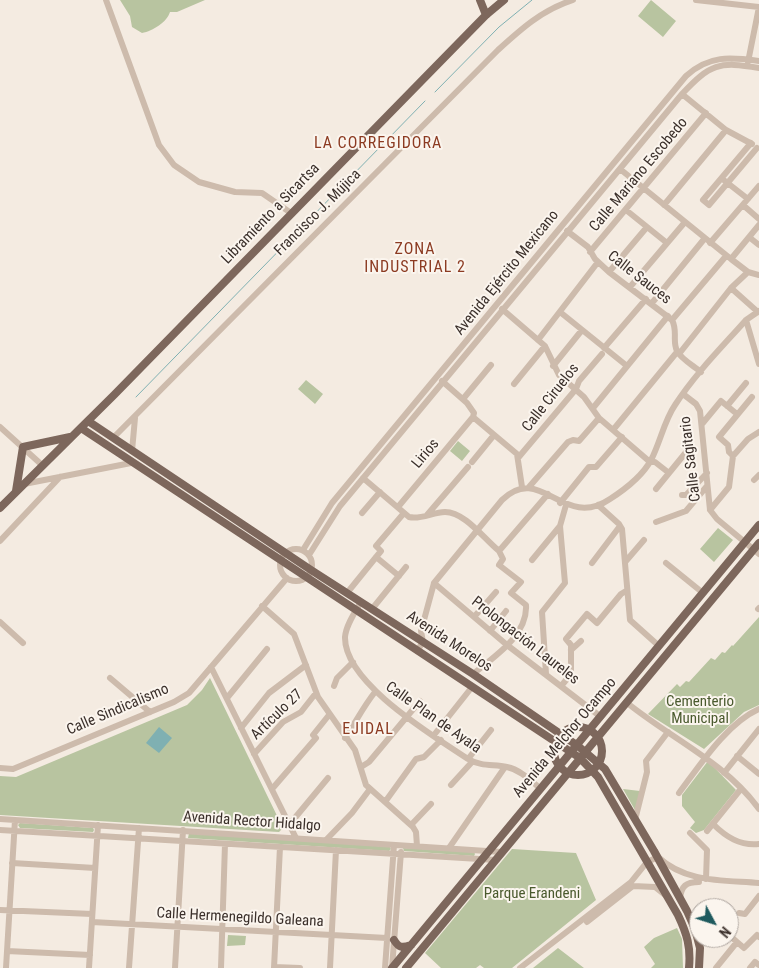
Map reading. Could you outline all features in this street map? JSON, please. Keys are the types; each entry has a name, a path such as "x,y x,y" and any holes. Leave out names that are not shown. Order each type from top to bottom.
{"main road":[{"path":"480,0 486,14"},
{"name":"Libramiento a Sicartsa","path":"0,508 88,421 486,14 504,0"},
{"name":"Avenida Morelos","path":"88,421 311,570 473,674 582,755 593,770 670,900 687,934 691,950 690,968"},
{"name":"Avenida Morelos","path":"81,428 472,687 559,737"},
{"path":"16,491 23,447 72,437"},
{"path":"175,492 182,483"},
{"name":"Avenida Melchor Ocampo","path":"392,968 759,525"},
{"name":"Avenida Melchor Ocampo","path":"406,968 728,580 756,552 759,543"},
{"path":"719,573 728,580"},
{"path":"630,681 638,688"},
{"path":"575,727 591,730 597,736 602,750 599,763 593,770 580,775 568,772 560,767 554,753 559,737 575,727"},
{"name":"Avenida Morelos","path":"582,755 599,763 605,769 658,857 697,934 700,948 699,968"},
{"path":"390,939 403,948 411,945"}],"street":[{"path":"106,0 160,145 174,165 200,182 235,192 262,193 291,213"},
{"name":"Francisco J. Mújica","path":"113,438 136,417 498,50 530,21 558,5 573,0"},
{"path":"696,0 759,7 748,63"},
{"name":"Avenida Ejército Mexicano","path":"303,550 329,507 340,493 396,425 502,309 592,189 686,76 701,64 721,57 748,63 759,68"},
{"name":"Avenida Ejército Mexicano","path":"309,555 322,537 336,511 442,381 468,345 529,272 568,231 682,94 701,74 709,69 720,65 759,62"},
{"path":"682,94 726,130 751,143 758,149 725,181"},
{"path":"658,109 664,114"},
{"name":"Calle Mariano Escobedo","path":"590,252 706,113"},
{"path":"664,205 726,130"},
{"path":"725,181 751,143"},
{"path":"620,169 728,258 748,272 759,275"},
{"path":"725,181 748,199"},
{"name":"Calle Ciruelos","path":"518,458 576,390 579,381 603,351 759,186"},
{"path":"592,189 598,194"},
{"path":"743,205 759,219"},
{"path":"626,210 667,244"},
{"path":"630,287 685,222"},
{"path":"593,408 626,366 759,225"},
{"path":"609,272 646,227"},
{"name":"Calle Sauces","path":"568,231 588,247 598,262 609,272 670,318 676,331 678,353"},
{"path":"749,237 759,245"},
{"path":"538,340 598,262"},
{"path":"613,430 732,288 748,272"},
{"path":"526,487 548,494 563,504 578,507 598,504 608,500 638,476 650,462 674,406 746,320 758,312 732,288"},
{"path":"502,309 545,346 558,375 576,390 593,408 599,418 650,462 655,462 669,473"},
{"path":"560,312 603,351 626,366"},
{"path":"746,320 759,364"},
{"path":"553,366 582,330"},
{"path":"514,384 545,346"},
{"path":"678,353 701,372"},
{"path":"463,399 491,366"},
{"path":"442,381 463,399 474,413 473,417 515,452 526,487"},
{"path":"727,406 746,383"},
{"name":"Calle Sagitario","path":"683,394 696,404 702,424 710,510 717,519 756,552"},
{"path":"733,456 729,452 728,445 719,436 752,396"},
{"path":"702,424 722,401 737,414"},
{"path":"132,450 136,417"},
{"name":"Lirios","path":"398,507 473,417"},
{"path":"417,651 423,642 422,631 434,583 507,495 526,487 568,442 573,440 579,441 599,418"},
{"path":"396,425 402,430"},
{"path":"0,426 42,465"},
{"path":"710,510 729,487 733,456 748,440 759,432"},
{"path":"427,515 494,435"},
{"path":"546,674 542,612 565,583 560,526 563,504 589,467 596,467 622,437"},
{"path":"656,489 687,451"},
{"path":"23,484 131,462"},
{"path":"682,495 686,495 707,474"},
{"path":"0,541 60,477"},
{"path":"362,478 404,513 414,518 452,513 499,551 504,559 499,565 521,582 511,593 526,606 524,622 507,645 473,674"},
{"path":"656,522 686,511 707,486"},
{"path":"362,512 380,492"},
{"path":"340,493 346,498"},
{"path":"499,551 548,494"},
{"path":"598,504 620,526 626,561 626,591 630,620 659,646"},
{"path":"329,507 336,511"},
{"path":"347,593 381,551 376,546 404,513"},
{"path":"532,560 560,526"},
{"path":"592,563 620,526"},
{"path":"751,535 759,543"},
{"path":"626,561 644,540"},
{"path":"294,549 303,550 312,561 311,570 306,577 296,581 286,578 281,570 281,562 286,552 294,549"},
{"path":"376,557 399,576"},
{"path":"666,563 703,593"},
{"path":"372,609 406,567"},
{"name":"Calle Sindicalismo","path":"0,768 13,769 174,702 190,692 286,578"},
{"name":"Prolongación Laureles","path":"434,583 507,645 562,685 601,717"},
{"path":"562,685 571,674 571,645 566,639 587,614 597,623 621,594 626,591"},
{"path":"474,617 496,592"},
{"name":"Calle Plan de Ayala","path":"361,602 345,636 353,662 376,692 470,760 486,766 505,767 526,777 541,789"},
{"path":"262,606 294,634 316,693 329,715 355,750 366,784 411,825 416,832 417,846"},
{"path":"490,631 506,611"},
{"path":"0,622 23,643"},
{"path":"571,650 581,641"},
{"path":"227,698 267,649"},
{"path":"334,686 337,678 353,662"},
{"path":"241,728 269,693 306,665"},
{"path":"211,667 296,838"},
{"path":"110,678 150,712"},
{"path":"434,734 472,687"},
{"path":"345,738 358,720 360,710 376,692"},
{"name":"Artículo 27","path":"254,754 283,722 301,712 316,693"},
{"path":"361,768 369,762 420,702"},
{"path":"626,702 707,757 759,809"},
{"path":"678,793 707,757 742,719 759,709"},
{"path":"272,790 316,738 314,735 329,715"},
{"path":"724,774 759,729"},
{"path":"451,785 491,730"},
{"path":"635,820 647,772 646,761 668,732"},
{"path":"385,802 416,759 424,757 441,740"},
{"path":"737,756 759,774"},
{"path":"450,848 505,767"},
{"path":"289,825 328,778"},
{"path":"326,840 352,813 370,789"},
{"path":"707,831 740,790"},
{"path":"411,825 431,804"},
{"name":"Avenida Rector Hidalgo","path":"0,819 502,852"},
{"path":"6,968 15,820"},
{"path":"713,824 724,835 738,842 759,844"},
{"path":"89,968 98,825"},
{"path":"129,968 139,828"},
{"name":"Avenida Rector Hidalgo","path":"0,830 496,860"},
{"path":"175,968 184,840 183,830"},
{"path":"690,833 707,850 706,879"},
{"path":"221,968 225,844"},
{"path":"392,968 390,939 394,854 398,845"},
{"path":"385,968 401,854 398,845"},
{"path":"280,847 274,967 300,968"},
{"path":"330,968 336,850"},
{"path":"520,968 631,882 647,862 658,857 682,875 759,883"},
{"path":"12,863 95,868"},
{"path":"680,900 680,890 689,882 759,887"},
{"path":"527,968 633,886 655,887 670,900"},
{"path":"739,913 745,914 759,896"},
{"path":"0,910 92,914"},
{"name":"Calle Hermenegildo Galeana","path":"92,922 390,939"},
{"path":"739,944 744,948 758,936"},
{"path":"716,968 732,948"},
{"path":"7,951 90,955"},
{"path":"750,968 755,962 759,965"}],"green space":[{"path":"120,0 205,0 177,12 170,12 159,26 142,33 132,27 130,16"},
{"path":"651,0 676,21 663,37 638,16"},
{"path":"306,380 323,394 315,404 298,389"},
{"path":"458,441 470,451 462,461 450,451"},
{"path":"718,528 733,540 714,562 700,549"},
{"name":"Cementerio Municipal","path":"759,617 759,705 744,712 704,749 648,714 677,684 680,687 686,681 689,682 711,658 715,660 722,652 725,653"},
{"path":"210,678 283,828 279,832 0,815 0,776 16,777 187,705 202,690"},
{"path":"708,761 736,790 704,830 696,833 690,828 695,822 682,806 682,795"},
{"path":"623,789 640,791 635,810"},
{"path":"20,823 93,828 94,830 93,832 20,828 18,825"},
{"path":"189,833 390,847 391,849 389,851 188,838"},
{"path":"403,848 474,852 475,854 474,856 404,851"},
{"name":"Parque Erandeni","path":"512,849 576,853 596,900 512,968 484,968 480,965 476,968 441,968 425,953"},
{"path":"677,928 682,939 683,968 651,968 655,964 644,947 654,938"},
{"path":"228,935 246,936 245,945 227,946"},
{"path":"558,948 584,968 533,968"}],"water":[{"path":"159,727 172,738 159,753 146,743"}],"waterway":[{"path":"435,92 499,27 532,0"},
{"path":"136,397 425,101"}],"district":[{"name":"LA CORREGIDORA","path":"378,144"},
{"name":"ZONA INDUSTRIAL 2","path":"415,259"},
{"name":"EJIDAL","path":"368,730"}]}
